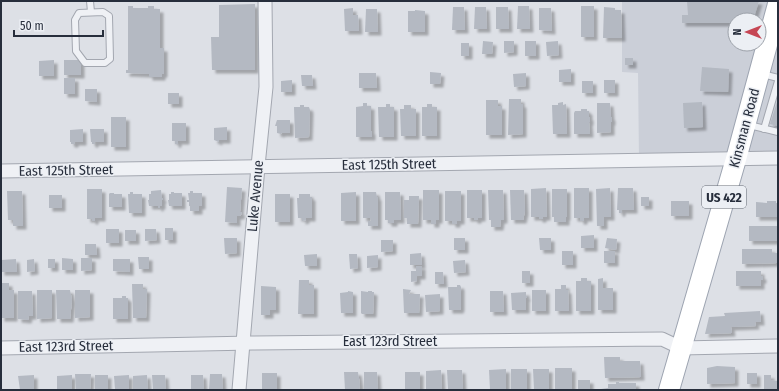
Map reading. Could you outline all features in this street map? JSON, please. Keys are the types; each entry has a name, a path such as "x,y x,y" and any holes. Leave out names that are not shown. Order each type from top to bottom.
{"main road":[{"name":"Kinsman Road","path":"669,390 736,159 778,4"}],"street":[{"name":"Luke Avenue","path":"240,390 258,166 266,87 265,1"},
{"name":"East 125th Street","path":"1,171 778,158"},
{"name":"East 123rd Street","path":"1,348 243,343 662,339 681,348 778,346"}],"lane":[{"path":"90,1 90,12"},
{"path":"90,12 103,12 109,16 110,59 105,63 85,63 76,51 75,20 79,13 90,12"},
{"path":"759,73 778,80 776,97 764,129"},
{"path":"745,124 778,132"}],"shaded area":[{"path":"622,1 778,1 778,158 639,160 638,73 622,72"}],"building":[{"path":"687,1 759,1 756,12 727,12 727,23 682,23 682,15 688,15"},
{"path":"255,4 255,70 212,70 211,37 219,37 219,5"},
{"path":"128,6 133,6 133,8 148,8 148,6 154,6 154,9 160,9 160,48 164,48 164,74 162,74 162,77 149,77 149,74 126,73 126,70 128,70"},
{"path":"518,6 529,6 530,29 517,29"},
{"path":"581,6 594,6 594,37 581,37"},
{"path":"453,7 464,7 465,30 452,30"},
{"path":"475,7 486,7 487,29 474,29"},
{"path":"496,7 508,7 509,29 496,29"},
{"path":"604,7 621,10 622,38 603,38"},
{"path":"353,8 353,15 358,15 359,31 345,31 344,9"},
{"path":"539,8 551,8 552,31 539,30"},
{"path":"366,9 377,9 378,32 365,32"},
{"path":"408,11 425,11 425,32 408,32"},
{"path":"483,41 493,42 492,54 482,54"},
{"path":"504,41 514,41 514,52 504,53"},
{"path":"525,41 536,41 536,56 525,56"},
{"path":"558,41 559,55 547,56 546,42"},
{"path":"461,43 469,43 469,56 461,56"},
{"path":"625,58 633,58 633,65 625,65"},
{"path":"54,60 54,76 39,76 39,61"},
{"path":"64,60 81,60 81,75 64,75"},
{"path":"702,67 729,69 728,92 700,91"},
{"path":"571,69 571,82 559,82 559,70"},
{"path":"430,72 441,73 440,84 430,84"},
{"path":"359,73 376,73 377,88 359,88"},
{"path":"526,73 526,86 514,87 513,74"},
{"path":"301,75 312,75 313,86 302,86"},
{"path":"64,78 75,78 75,94 64,94"},
{"path":"292,80 292,92 281,92 281,81"},
{"path":"604,80 615,80 615,93 604,93"},
{"path":"582,81 593,81 593,93 582,93"},
{"path":"85,89 97,89 97,102 85,101"},
{"path":"168,93 179,93 179,104 168,104"},
{"path":"509,99 521,99 521,104 523,104 523,134 508,135"},
{"path":"778,99 778,126 770,124"},
{"path":"486,100 498,100 498,106 502,106 502,135 486,135"},
{"path":"563,102 563,105 566,104 567,134 553,134 552,105 558,105 558,103"},
{"path":"702,102 703,127 684,128 683,103"},
{"path":"363,103 367,103 367,106 371,106 372,137 356,137 356,107 363,106"},
{"path":"597,103 610,103 612,117 611,132 597,133"},
{"path":"386,104 390,104 390,107 394,107 394,137 379,137 378,107 386,107"},
{"path":"427,104 432,104 432,107 437,107 437,136 422,136 422,107 427,107"},
{"path":"300,105 309,107 310,110 309,137 295,138 294,107 300,107"},
{"path":"404,105 411,105 411,109 416,109 416,136 401,136 400,109 404,109"},
{"path":"581,109 587,109 587,111 589,111 590,134 574,134 574,113 575,111 581,111"},
{"path":"111,117 126,117 126,147 111,147"},
{"path":"277,120 290,120 290,133 277,133 277,126 275,126"},
{"path":"172,123 186,123 186,141 178,141 178,144 175,144 175,141 172,141"},
{"path":"227,127 227,140 219,140 219,142 214,140 214,128"},
{"path":"83,129 83,142 75,142 75,144 71,144 70,130"},
{"path":"90,129 104,129 104,142 95,142 95,144 92,144"},
{"path":"227,187 242,188 240,212 242,212 240,216 237,216 237,223 225,222"},
{"path":"546,188 547,217 539,219 539,217 531,217 531,189"},
{"path":"574,188 589,188 589,218 584,218 584,221 580,221 580,218 574,218"},
{"path":"610,188 611,217 604,217 604,226 597,226 596,189"},
{"path":"618,188 633,188 634,210 622,210 622,213 619,213 619,210 617,210"},
{"path":"87,189 102,189 102,218 95,218 95,221 92,221 92,219 87,219"},
{"path":"552,189 567,189 566,222 554,222 554,217 552,217"},
{"path":"161,190 163,198 162,206 158,208 158,206 149,206 148,200 151,191"},
{"path":"423,190 439,190 439,220 436,220 436,224 431,224 431,220 423,220"},
{"path":"467,190 482,190 482,218 478,218 478,220 474,220 474,218 467,218"},
{"path":"488,190 503,190 504,220 501,220 500,227 491,227 491,220 489,220"},
{"path":"510,190 524,190 525,211 523,220 511,220"},
{"path":"7,191 22,191 23,226 13,226 13,220 8,220"},
{"path":"190,191 193,191 193,193 202,193 202,206 199,206 199,211 190,211 189,202 187,202 187,200 189,200 188,193 190,193"},
{"path":"445,191 461,191 461,221 457,221 457,224 452,224 452,221 445,221"},
{"path":"130,192 133,192 133,194 142,194 142,213 129,213 128,194 130,194"},
{"path":"171,192 182,193 182,206 169,206 168,200"},
{"path":"356,192 356,221 341,221 341,193"},
{"path":"363,192 376,192 378,197 378,226 368,226 368,221 371,221 370,218 363,218"},
{"path":"385,192 400,192 401,220 394,220 394,223 388,223 388,220 385,220"},
{"path":"110,193 122,194 122,207 109,207"},
{"path":"275,194 290,194 290,222 275,222"},
{"path":"299,194 310,194 310,197 312,197 312,218 306,218 306,220 302,221 302,218 298,218 297,198 299,198"},
{"path":"49,195 62,195 62,208 49,208"},
{"path":"409,196 419,196 418,224 407,224 407,218 404,218 404,200 409,200"},
{"path":"641,197 649,197 649,206 641,206"},
{"path":"671,201 689,201 689,216 671,216"},
{"path":"767,201 776,201 776,203 778,203 778,217 756,217 756,202 767,203"},
{"path":"749,226 778,226 778,241 749,241"},
{"path":"165,228 173,228 173,240 165,240"},
{"path":"106,229 119,229 119,243 106,243"},
{"path":"145,229 156,229 157,240 145,241"},
{"path":"125,230 136,230 136,241 125,241"},
{"path":"594,235 594,248 581,248 581,236"},
{"path":"224,238 237,238 237,253 225,254"},
{"path":"454,238 465,238 465,250 454,250"},
{"path":"539,238 551,238 551,250 540,250"},
{"path":"607,238 617,239 616,250 605,248"},
{"path":"381,240 393,240 393,251 381,252"},
{"path":"85,244 96,244 97,255 85,255"},
{"path":"742,249 772,249 772,253 777,253 777,263 742,264"},
{"path":"562,251 573,251 573,265 562,265"},
{"path":"604,251 615,251 615,263 604,263"},
{"path":"421,253 422,265 410,265 410,254"},
{"path":"317,254 317,266 305,266 304,255"},
{"path":"349,254 357,254 358,268 350,269"},
{"path":"378,255 378,267 367,268 367,256"},
{"path":"138,257 149,257 149,269 139,269"},
{"path":"62,258 73,259 73,270 62,270"},
{"path":"81,258 92,258 92,270 81,271"},
{"path":"16,259 17,272 1,272 1,260"},
{"path":"34,259 35,271 27,272 27,260"},
{"path":"48,259 55,259 55,268 48,268"},
{"path":"113,259 130,259 130,272 113,271"},
{"path":"465,260 466,272 454,273 453,261"},
{"path":"416,266 422,266 422,276 417,276 417,281 411,282 411,271 416,271"},
{"path":"522,271 530,271 530,283 522,283"},
{"path":"736,271 761,271 763,280 761,280 761,286 736,286"},
{"path":"435,272 443,272 444,284 435,284"},
{"path":"581,278 587,278 587,281 591,281 591,311 576,311 576,281 581,281"},
{"path":"603,278 603,288 613,288 613,310 598,310 598,279"},
{"path":"299,280 309,280 309,285 314,285 314,314 298,314"},
{"path":"1,283 9,283 9,290 14,290 14,318 1,318"},
{"path":"132,284 143,284 143,289 147,289 146,318 133,318"},
{"path":"457,285 460,285 461,287 461,307 460,310 449,310 448,287 457,287"},
{"path":"561,285 566,285 566,290 568,290 569,311 555,311 555,289 561,289"},
{"path":"261,286 276,287 276,310 270,310 270,315 261,315"},
{"path":"403,289 411,290 409,294 420,294 419,313 404,313"},
{"path":"37,290 52,290 52,318 37,319"},
{"path":"56,290 70,290 72,300 70,319 57,319"},
{"path":"75,290 90,290 90,317 75,318"},
{"path":"532,290 546,290 546,311 532,311"},
{"path":"18,291 32,291 33,316 29,316 28,320 18,319"},
{"path":"348,291 353,292 353,313 341,313 340,293"},
{"path":"361,291 374,292 373,314 361,313"},
{"path":"490,291 503,291 504,312 490,312"},
{"path":"526,292 526,310 512,310 511,293"},
{"path":"440,294 440,311 426,312 425,295"},
{"path":"122,296 126,296 126,298 128,298 128,319 113,319 113,298 122,298"},
{"path":"760,311 761,322 755,322 756,326 731,327 732,333 705,334 709,317 725,316 724,313"},
{"path":"604,357 620,357 620,361 640,361 641,377 605,378"},
{"path":"717,366 735,367 735,383 707,384 707,368"},
{"path":"555,368 572,368 572,390 555,390"},
{"path":"506,369 506,390 490,390 489,370"},
{"path":"511,369 527,369 527,390 511,390"},
{"path":"533,369 549,369 549,390 534,390"},
{"path":"441,370 442,390 426,390 426,371"},
{"path":"447,370 462,370 463,390 448,390"},
{"path":"344,372 358,372 360,385 359,390 345,390"},
{"path":"364,372 377,372 378,390 364,390"},
{"path":"405,372 420,372 420,390 405,390"},
{"path":"262,373 277,373 277,390 262,390"},
{"path":"747,373 757,373 757,384 747,384"},
{"path":"75,374 91,374 90,390 76,390"},
{"path":"210,374 222,374 223,390 209,390"},
{"path":"34,375 34,390 20,390 18,376"},
{"path":"72,375 72,390 57,390 57,376"},
{"path":"95,375 108,375 108,390 95,390"},
{"path":"129,375 129,390 115,390 114,376"},
{"path":"147,375 148,390 133,390 133,376"},
{"path":"152,375 165,375 166,390 153,390"},
{"path":"191,375 203,375 204,390 191,390"},
{"path":"764,375 771,375 771,380 778,381 778,390 764,390"},
{"path":"578,380 590,380 590,390 578,390"},
{"path":"616,382 636,383 636,390 601,390 608,388 608,384 616,384"}]}
